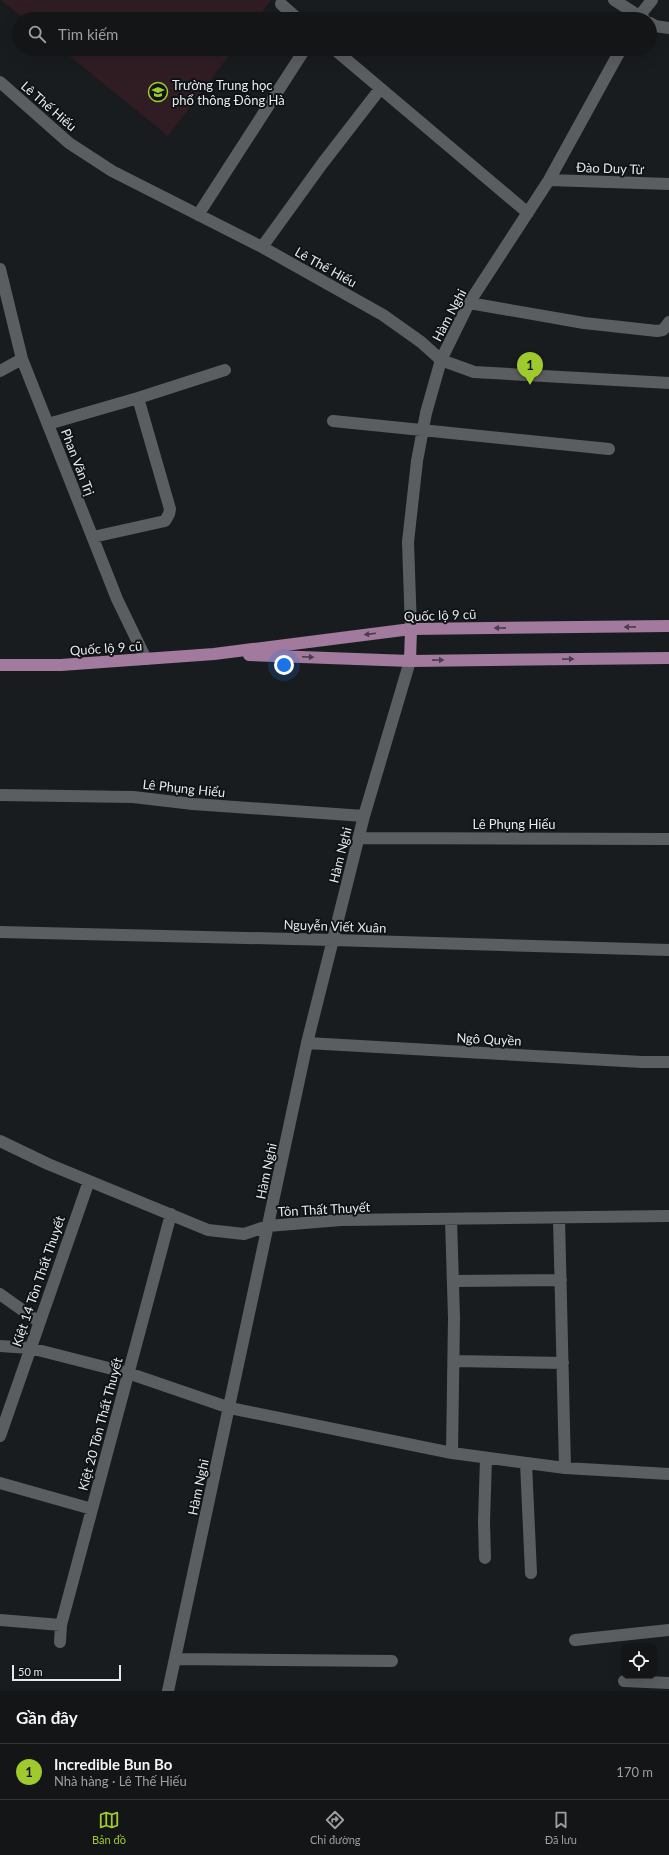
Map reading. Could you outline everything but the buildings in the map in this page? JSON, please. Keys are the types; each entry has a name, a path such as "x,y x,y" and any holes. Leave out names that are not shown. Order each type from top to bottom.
{"main road":[{"name":"Quốc lộ 9 cũ","path":"0,665 61,665 214,654 411,629 669,626"},
{"path":"410,661 411,629"},
{"name":"Quốc lộ 9 cũ","path":"214,654 410,661 669,658"}],"street":[{"path":"614,0 631,12"},
{"path":"644,12 652,0"},
{"path":"281,4 290,12"},
{"path":"657,26 669,28"},
{"path":"198,215 300,56"},
{"path":"342,56 528,213"},
{"name":"Hàm Nghi","path":"411,629 408,542 417,461 426,413 441,360 469,303 550,180 617,56"},
{"name":"Lê Thế Hiếu","path":"0,82 69,143 112,171 262,247 383,315 421,342 441,360 474,372 669,383"},
{"path":"262,247 322,164 380,89"},
{"name":"Đào Duy Từ","path":"550,180 669,184"},
{"name":"Phan Văn Trị","path":"0,269 22,359 117,599 146,659"},
{"path":"469,303 584,323 656,331 663,330 669,322"},
{"path":"0,370 22,359"},
{"path":"48,424 138,398 225,370"},
{"path":"93,538 165,521 169,514 170,509 138,398"},
{"path":"333,421 609,449"},
{"name":"Hàm Nghi","path":"168,1691 230,1408 307,1042 364,816 410,661"},
{"name":"Lê Phụng Hiểu","path":"0,795 133,797 193,804 364,816"},
{"name":"Lê Phụng Hiểu","path":"359,838 669,839"},
{"name":"Nguyễn Viết Xuân","path":"0,932 669,950"},
{"name":"Ngô Quyền","path":"307,1042 642,1062 669,1062"},
{"name":"Tôn Thất Thuyết","path":"0,1141 89,1181 208,1230 227,1233 244,1234 268,1226 341,1220 669,1216"},
{"name":"Kiệt 14 Tôn Thất Thuyết","path":"0,1436 89,1181"},
{"name":"Kiệt 20 Tôn Thất Thuyết","path":"60,1642 61,1625 171,1214"},
{"path":"559,1218 565,1468"},
{"path":"451,1219 454,1361 452,1453"},
{"path":"453,1281 561,1280"},
{"path":"0,1294 39,1322"},
{"path":"0,1346 30,1348 128,1373 230,1408 452,1453 565,1468 669,1474"},
{"path":"454,1361 563,1363"},
{"path":"485,1558 484,1522 486,1458"},
{"path":"526,1463 532,1573"},
{"path":"0,1483 92,1509"},
{"path":"0,1620 61,1625"},
{"path":"575,1640 669,1630"},
{"path":"175,1659 392,1661"},
{"path":"624,1681 669,1683"}],"shaded area":[{"path":"1,0 271,0 262,12 16,12"},
{"name":"Trường Trung học phổ thông Đông Hà","path":"70,56 229,56 168,136"}],"place":[{"name":"Trường Trung học phổ thông Đông Hà","path":"158,92"},
{"name":"Incredible Bun Bo","path":"530,385"}]}
